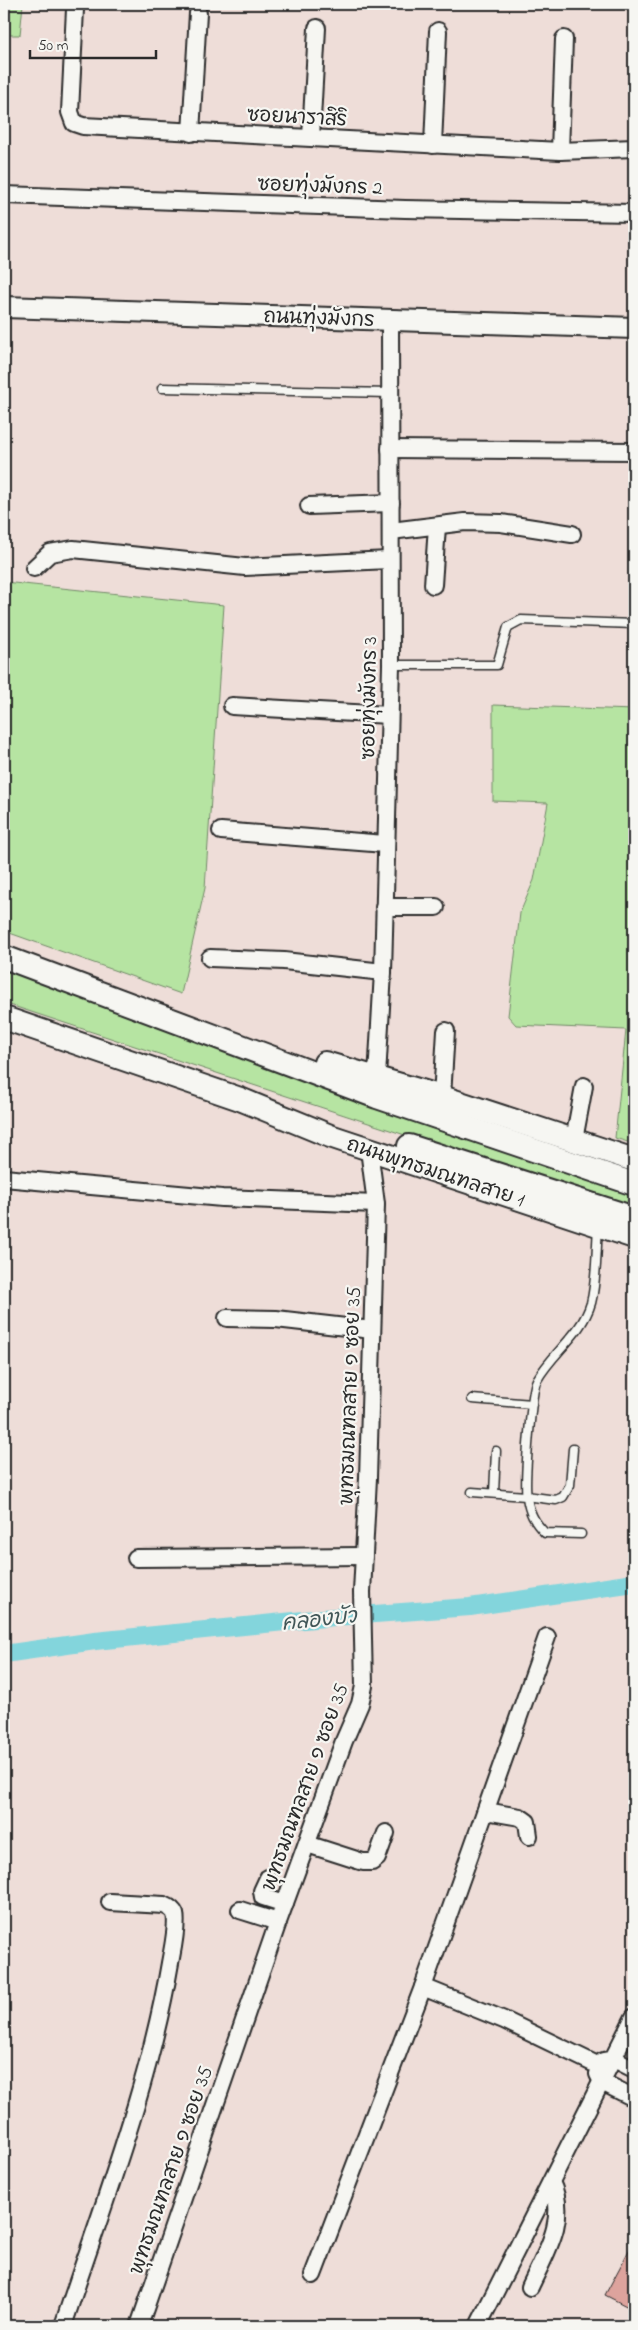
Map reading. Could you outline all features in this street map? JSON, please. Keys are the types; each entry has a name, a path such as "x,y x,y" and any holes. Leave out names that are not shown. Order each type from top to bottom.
{"main road":[{"path":"4,957 377,1097 630,1183"},
{"name":"ถนนพุทธมณฑลสาย 1","path":"4,1018 240,1099 294,1122 369,1149 606,1218 634,1218"},
{"path":"257,1051 319,1061 377,1077 634,1160"},
{"name":"ถนนพุทธมณฑลสาย 1","path":"240,1099 351,1128 606,1218 634,1237"}],"street":[{"name":"ซอยนาราสิริ","path":"76,9 70,112 74,123 83,126 433,145 560,150 634,148"},
{"path":"191,133 198,14"},
{"path":"311,138 317,28"},
{"path":"433,145 438,31"},
{"path":"560,150 564,39"},
{"name":"ซอยทุ่งมังกร 2","path":"4,196 405,209 634,213"},
{"name":"ถนนทุ่งมังกร","path":"4,307 634,328"},
{"name":"ซอยทุ่งมังกร 3","path":"377,1077 383,972 391,665 389,560 391,531 390,320"},
{"path":"390,449 634,451"},
{"path":"309,506 391,503"},
{"path":"391,531 465,522 487,522 572,534"},
{"path":"433,585 437,526"},
{"path":"34,568 50,554 73,549 245,567 389,560"},
{"path":"232,706 389,715"},
{"path":"221,831 385,844"},
{"path":"384,907 436,907"},
{"path":"210,958 284,961 383,972"},
{"path":"442,1097 446,1031"},
{"path":"574,1140 584,1086"},
{"name":"พุทธมณฑลสาย ๑ ซอย 35","path":"139,2326 278,1922 360,1704 364,1686 362,1592 376,1204 369,1149"},
{"path":"4,1178 222,1198 376,1204"},
{"path":"227,1318 276,1319 372,1330"},
{"path":"136,1558 364,1556"},
{"path":"312,2275 423,1987 547,1637"},
{"path":"486,1811 520,1817 527,1822 529,1836"},
{"path":"307,1844 363,1862 372,1862 377,1858 386,1833"},
{"path":"268,1878 262,1891 263,1897 285,1904"},
{"path":"63,2326 143,2081 166,1986 173,1946 176,1915 172,1908 164,1905 110,1902"},
{"path":"240,1910 278,1922"},
{"path":"423,1987 504,2020 593,2062 614,2059 634,2069"},
{"path":"478,2326 634,2017"},
{"path":"593,2062 602,2082 634,2098"},
{"path":"530,2287 554,2235 559,2212 556,2191 551,2182"}],"lane":[{"path":"162,388 390,393"},
{"path":"391,665 497,665 508,627 520,620 634,624"},
{"path":"581,1534 545,1533 534,1522 526,1496 532,1404 536,1382 560,1348 578,1330 591,1304 606,1218"},
{"path":"472,1399 532,1404"},
{"path":"472,1492 556,1500 563,1497 570,1485 573,1450"},
{"path":"494,1493 496,1451"}],"green space":[{"path":"4,4 23,4 20,35 4,35"},
{"path":"4,582 224,605 205,888 181,994 4,931"},
{"path":"493,705 634,710 634,1144 615,1138 626,1030 516,1025 508,1016 520,913 534,880 548,803 493,801"},
{"path":"4,970 490,1146 634,1192 634,1214 484,1161 4,1003"}],"building":[{"path":"634,2241 634,2310 605,2295"}],"waterway":[{"name":"คลองบัว","path":"4,1654 95,1641 334,1617 470,1607 634,1583"}]}
